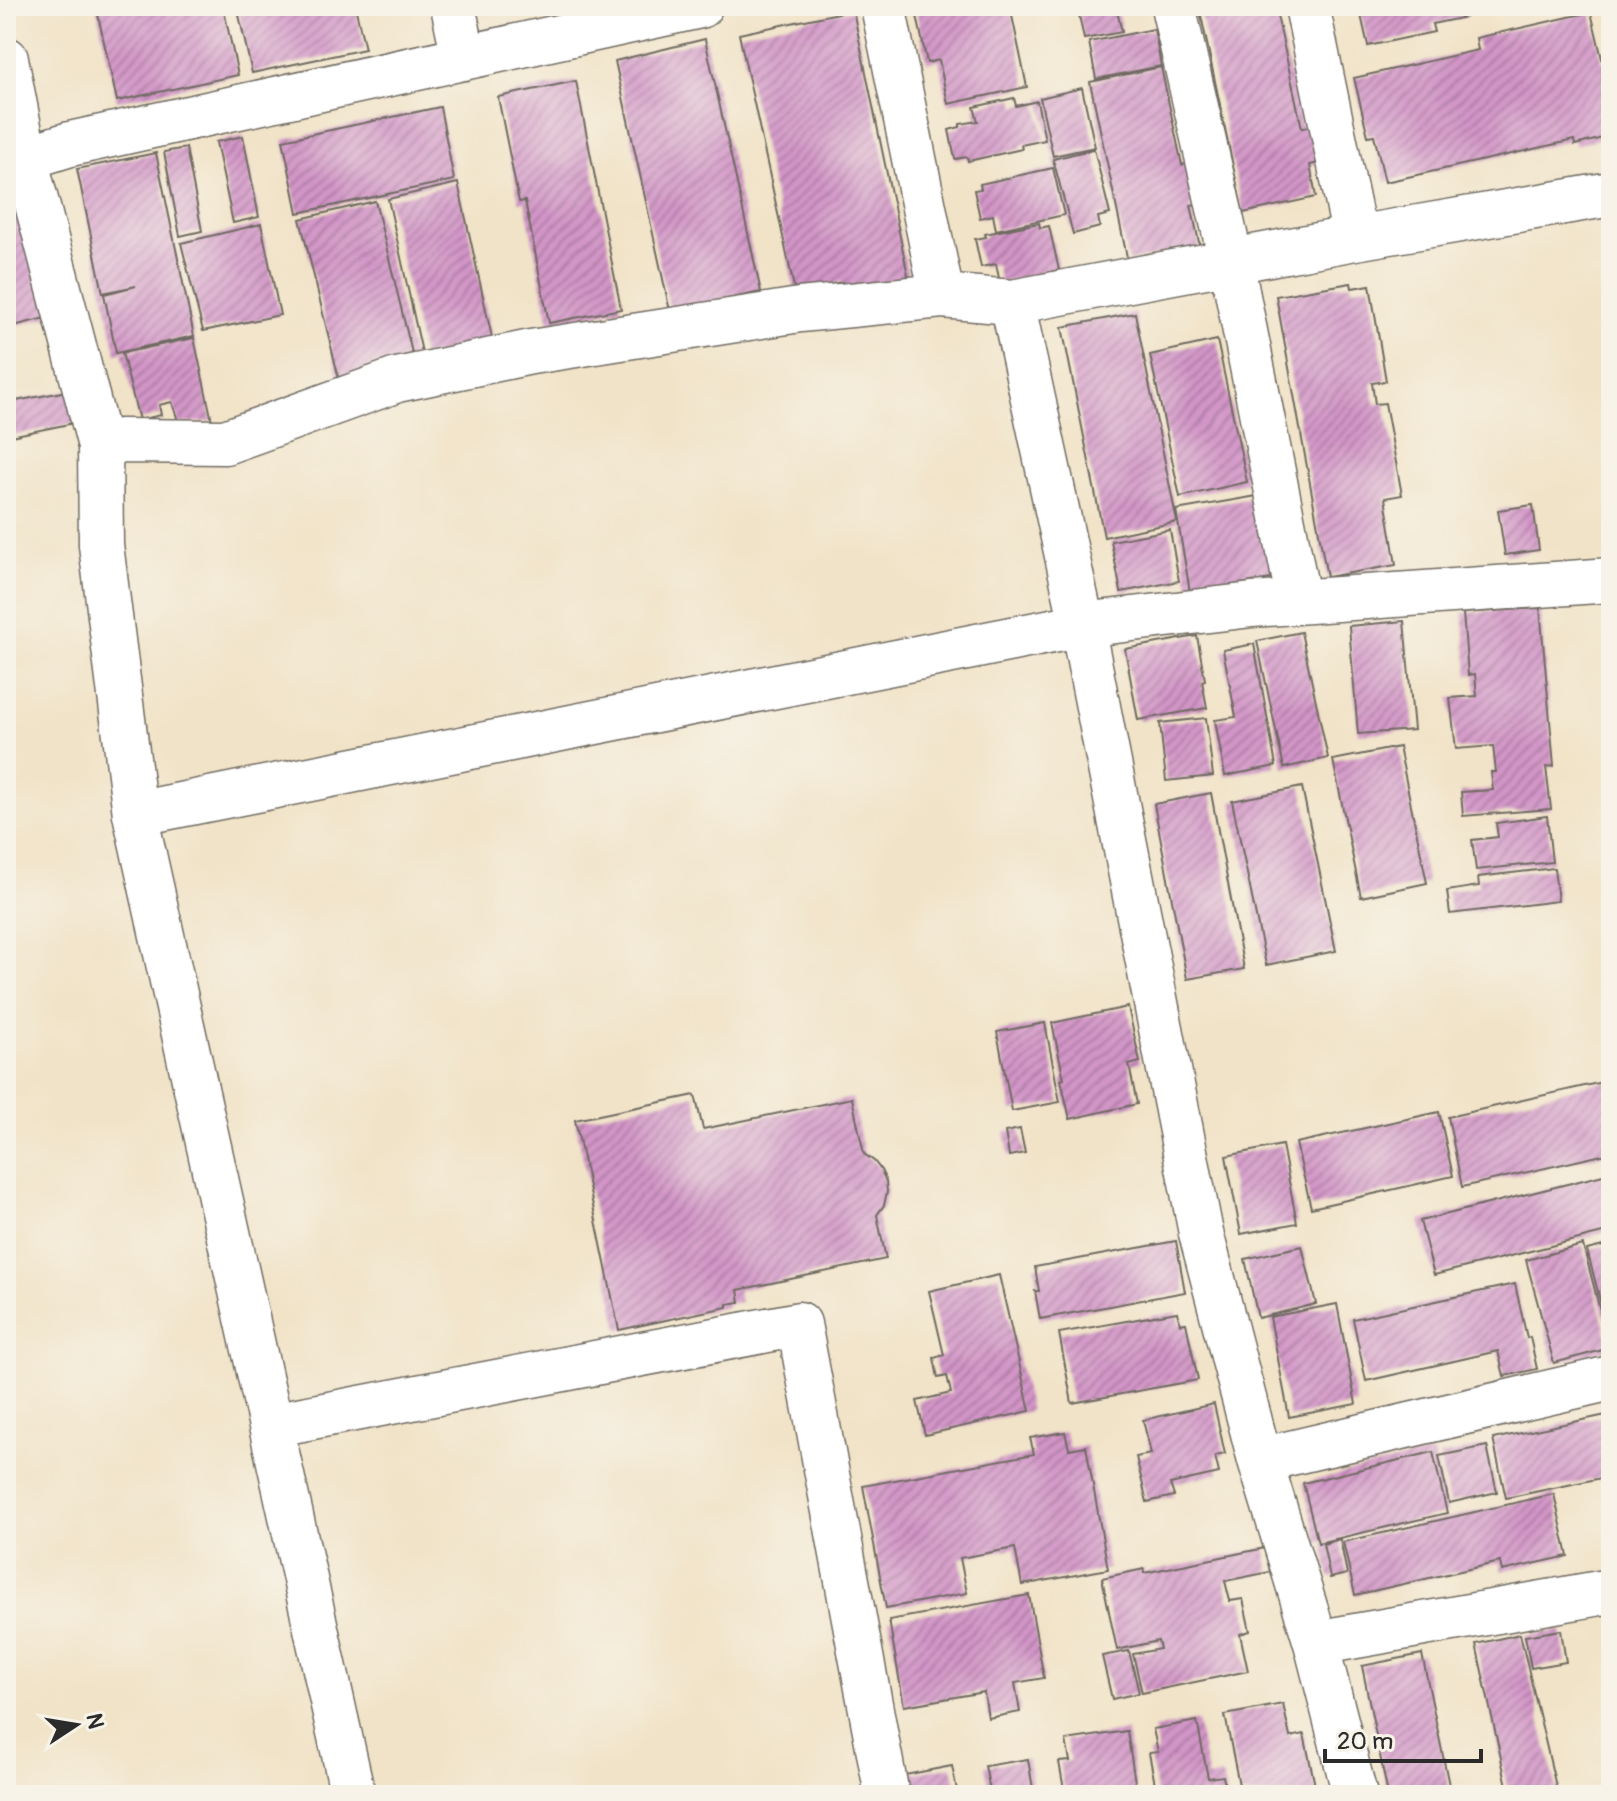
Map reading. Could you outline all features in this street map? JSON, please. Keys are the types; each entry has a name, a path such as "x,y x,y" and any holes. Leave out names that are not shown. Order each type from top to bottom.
{"street":[{"path":"453,6 464,58"},
{"path":"25,158 70,144 700,6"},
{"path":"883,6 942,296"},
{"path":"1173,6 1231,261 1299,602"},
{"path":"1307,6 1355,238"},
{"path":"6,59 25,158 100,446 101,545 135,814 353,1795"},
{"path":"100,446 120,441 225,442 397,380 531,352 800,310 942,296 1012,302 1611,194"},
{"path":"1012,302 1082,625 1201,1233 1260,1460 1316,1643 1355,1795"},
{"path":"135,814 1082,625 1237,607 1611,580"},
{"path":"271,1425 799,1324 887,1795"},
{"path":"1260,1460 1611,1378"},
{"path":"1316,1643 1611,1591"}],"building":[{"path":"96,6 223,6 238,75 117,101"},
{"path":"237,6 355,6 365,49 252,73"},
{"path":"915,6 1010,6 1027,87 948,104 939,60 927,63"},
{"path":"1077,6 1116,6 1122,32 1084,39"},
{"path":"1199,6 1275,6 1302,128 1311,126 1319,163 1310,165 1316,197 1243,213"},
{"path":"1359,6 1464,6 1466,17 1432,24 1434,32 1368,46"},
{"path":"1491,6 1518,6 1518,7 1492,13"},
{"path":"853,10 909,280 845,295 842,282 795,292 739,34"},
{"path":"1591,12 1603,63 1611,61 1611,136 1575,145 1574,140 1385,182 1374,135 1368,136 1354,78 1478,50 1476,38"},
{"path":"1154,29 1161,66 1096,79 1089,42"},
{"path":"705,39 761,292 670,311 615,61"},
{"path":"1161,67 1182,165 1193,162 1201,203 1191,205 1200,247 1128,262 1090,82"},
{"path":"576,81 621,309 549,323 525,201 519,202 498,97"},
{"path":"1082,88 1095,147 1053,156 1040,98"},
{"path":"1014,98 1016,106 1037,101 1045,140 1021,145 1022,149 968,161 967,157 955,159 949,130 960,127 960,124 978,121 974,107"},
{"path":"440,107 454,180 298,213 283,140"},
{"path":"243,136 259,217 233,223 216,142"},
{"path":"186,148 202,231 180,236 164,152"},
{"path":"1094,149 1110,214 1098,217 1100,227 1073,234 1053,159"},
{"path":"156,153 194,336 116,353 104,294 136,286 103,293 77,169"},
{"path":"1053,168 1064,215 996,230 993,215 980,218 974,190 981,189 980,184"},
{"path":"458,183 493,342 423,357 388,199"},
{"path":"25,185 53,316 6,328 6,189"},
{"path":"375,201 414,361 339,379 300,219"},
{"path":"1039,223 1040,228 1049,226 1059,270 1000,283 996,264 981,267 975,239 986,237 985,234"},
{"path":"261,224 280,315 203,331 181,243"},
{"path":"1351,283 1352,288 1370,285 1386,381 1372,383 1375,404 1385,403 1402,495 1385,498 1396,565 1327,577 1276,296"},
{"path":"1135,313 1177,522 1104,537 1062,327"},
{"path":"194,338 212,421 179,424 172,402 159,405 161,415 139,420 122,353"},
{"path":"1217,340 1247,482 1180,497 1150,355"},
{"path":"72,390 79,422 6,437 6,403"},
{"path":"1263,495 1277,578 1190,592 1176,510"},
{"path":"1533,505 1539,550 1505,555 1498,510"},
{"path":"1170,530 1179,581 1121,592 1111,541"},
{"path":"1540,608 1554,766 1546,767 1551,809 1463,816 1461,792 1493,790 1491,772 1496,772 1493,746 1456,749 1450,698 1477,696 1475,674 1468,675 1463,613"},
{"path":"1404,621 1414,730 1358,734 1349,626"},
{"path":"1301,632 1328,758 1284,768 1257,641"},
{"path":"1197,636 1207,708 1138,720 1125,649"},
{"path":"1254,644 1276,766 1225,776 1215,720 1236,717 1223,650"},
{"path":"1206,718 1213,776 1166,781 1160,723"},
{"path":"1399,747 1427,883 1361,897 1333,760"},
{"path":"1302,787 1336,951 1266,965 1232,801"},
{"path":"1211,793 1244,969 1187,979 1154,804"},
{"path":"1547,816 1552,862 1476,870 1472,840 1498,837 1496,823"},
{"path":"1554,868 1558,901 1450,914 1447,891 1479,886 1478,877"},
{"path":"1128,1007 1140,1062 1129,1065 1137,1104 1070,1119 1052,1023"},
{"path":"1045,1023 1060,1102 1012,1111 997,1032"},
{"path":"1611,1080 1611,1153 1462,1187 1448,1117"},
{"path":"695,1095 703,1129 852,1098 864,1154 874,1161 886,1181 884,1205 877,1215 886,1259 738,1290 740,1302 727,1304 727,1307 619,1330 575,1120"},
{"path":"1439,1112 1453,1176 1311,1208 1296,1143"},
{"path":"1020,1129 1025,1153 1009,1156 1005,1132"},
{"path":"1282,1145 1297,1223 1241,1234 1226,1156"},
{"path":"1611,1173 1611,1231 1434,1275 1420,1221"},
{"path":"1176,1241 1185,1292 1040,1319 1035,1267"},
{"path":"1611,1244 1611,1317 1605,1319 1587,1250"},
{"path":"1583,1245 1610,1348 1554,1363 1526,1260"},
{"path":"1302,1246 1316,1304 1258,1318 1245,1259"},
{"path":"999,1275 1030,1411 925,1435 917,1401 951,1393 947,1376 938,1378 934,1358 944,1355 929,1291"},
{"path":"1515,1284 1537,1369 1504,1376 1498,1351 1366,1381 1353,1319"},
{"path":"1337,1304 1356,1404 1289,1417 1270,1317"},
{"path":"1177,1312 1180,1324 1186,1323 1198,1380 1072,1403 1059,1333"},
{"path":"1214,1404 1225,1454 1215,1456 1219,1473 1170,1484 1174,1496 1147,1502 1136,1457 1151,1454 1143,1420"},
{"path":"1611,1414 1611,1476 1506,1498 1493,1439"},
{"path":"1065,1432 1069,1449 1086,1446 1108,1569 1022,1585 1015,1548 960,1558 967,1593 886,1608 863,1486 1034,1454 1030,1438"},
{"path":"1487,1446 1497,1492 1449,1503 1439,1456"},
{"path":"1433,1452 1447,1513 1318,1543 1303,1483"},
{"path":"1554,1494 1568,1556 1502,1571 1500,1562 1355,1595 1343,1542"},
{"path":"1340,1539 1347,1574 1330,1578 1323,1544"},
{"path":"1265,1548 1270,1572 1225,1581 1230,1601 1243,1599 1250,1631 1240,1634 1248,1671 1142,1693 1133,1654 1160,1649 1158,1641 1117,1650 1102,1578 1144,1569 1144,1573"},
{"path":"1029,1595 1044,1678 1015,1683 1020,1712 988,1718 984,1692 904,1706 889,1620"},
{"path":"1561,1630 1566,1662 1531,1668 1525,1636"},
{"path":"1520,1634 1558,1795 1509,1795 1476,1644"},
{"path":"1129,1651 1139,1693 1112,1699 1102,1656"},
{"path":"1422,1654 1451,1795 1388,1795 1362,1666"},
{"path":"1283,1704 1290,1737 1304,1734 1317,1795 1241,1795 1225,1715"},
{"path":"1197,1721 1208,1778 1223,1776 1227,1795 1157,1795 1149,1753 1158,1752 1153,1729"},
{"path":"1127,1731 1137,1795 1065,1795 1059,1762 1070,1761 1066,1740"},
{"path":"1028,1759 1034,1795 991,1795 985,1766"},
{"path":"952,1766 958,1795 909,1795 905,1775"}]}
